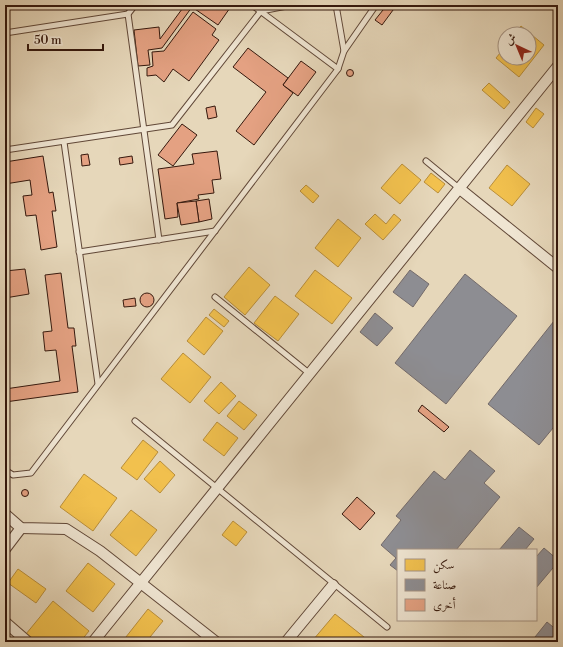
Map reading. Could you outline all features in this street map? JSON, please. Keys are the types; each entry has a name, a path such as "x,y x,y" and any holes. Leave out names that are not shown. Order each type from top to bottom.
{"street":[{"path":"93,642 558,66"},
{"path":"460,189 558,268"},
{"path":"5,514 21,528 66,529 100,551 216,642"},
{"path":"5,549 21,528"},
{"path":"286,642 333,585"},
{"path":"5,622 28,642"}],"lane":[{"path":"5,34 128,14 135,5"},
{"path":"252,5 338,69"},
{"path":"5,150 172,125 261,11 292,5"},
{"path":"336,5 344,51"},
{"path":"5,470 13,475 31,473 338,69 344,51 376,5"},
{"path":"128,14 159,240"},
{"path":"64,142 98,384"},
{"path":"426,161 460,189"},
{"path":"79,252 215,231"},
{"path":"215,297 310,374"},
{"path":"134,421 333,585 387,627"}],"building: سكن":[{"path":"537,39 544,45 537,54"},
{"path":"506,66 528,66 519,77"},
{"path":"489,83 510,102 504,109 482,90"},
{"path":"536,108 544,114 533,128 526,122"},
{"path":"402,164 421,180 400,204 381,188"},
{"path":"507,165 530,184 512,206 489,188"},
{"path":"431,173 445,184 438,193 424,182"},
{"path":"306,185 319,196 313,203 300,191"},
{"path":"375,214 386,224 394,214 401,220 383,240 365,224"},
{"path":"338,219 361,238 338,267 315,248"},
{"path":"249,267 270,285 245,315 224,297"},
{"path":"315,270 352,298 332,324 295,296"},
{"path":"275,296 299,314 278,341 254,323"},
{"path":"214,309 229,321 224,327 209,315"},
{"path":"206,317 223,331 204,355 187,341"},
{"path":"183,353 211,377 190,403 161,379"},
{"path":"221,382 236,396 219,414 204,401"},
{"path":"239,401 257,415 244,430 227,416"},
{"path":"217,422 238,438 224,456 203,440"},
{"path":"143,440 158,452 137,480 121,468"},
{"path":"160,461 175,475 160,493 144,479"},
{"path":"84,474 117,498 93,531 60,507"},
{"path":"131,510 157,530 136,556 110,535"},
{"path":"233,521 247,532 236,546 222,535"},
{"path":"88,563 115,584 93,612 66,591"},
{"path":"18,569 46,589 36,603 8,583"},
{"path":"53,601 89,631 80,642 35,642 26,634"},
{"path":"148,609 163,621 146,642 122,642"},
{"path":"335,614 369,641 315,642 313,640"}],"building: صناعة":[{"path":"410,270 429,284 413,307 393,292"},
{"path":"465,274 517,316 446,404 395,363"},
{"path":"375,313 393,328 377,346 360,332"},
{"path":"558,316 558,422 539,445 488,404"},
{"path":"470,450 495,471 484,483 500,497 457,549 397,549 397,570 390,565 396,558 381,545 401,520 396,516 434,471 445,480"},
{"path":"519,527 534,539 526,549 500,549"},
{"path":"544,548 558,560 558,562 537,587 537,556"},
{"path":"547,622 558,631 558,642 531,642"}],"building: أخرى":[{"path":"185,5 232,5 218,25 192,7 162,48 148,50 150,65 138,66 134,30 159,27 160,39"},
{"path":"387,5 396,6 382,25 375,20"},
{"path":"193,12 216,29 212,35 219,40 189,81 173,69 164,82 156,75 147,76 147,68 153,66 152,52 164,51"},
{"path":"248,48 288,78 283,85 293,93 254,145 236,131 266,92 233,67"},
{"path":"301,61 316,72 298,96 283,85"},
{"path":"350,69 353,70 353,76 350,77 347,76 346,73 347,70"},
{"path":"215,106 217,117 208,119 206,108"},
{"path":"5,109 8,128 5,129"},
{"path":"182,124 197,135 173,166 158,155"},
{"path":"217,151 221,179 212,180 214,193 198,195 199,199 177,203 178,217 165,219 158,169 194,164 192,154"},
{"path":"88,154 90,165 82,166 81,155"},
{"path":"43,156 49,193 53,192 56,211 52,211 57,247 41,250 36,215 26,216 23,196 32,195 30,180 5,184 5,162"},
{"path":"132,156 133,163 120,165 119,158"},
{"path":"209,199 212,219 199,222 196,201"},
{"path":"196,201 199,222 181,225 177,203"},
{"path":"25,269 29,294 5,298 5,271"},
{"path":"61,273 68,328 74,328 76,346 72,346 78,392 5,402 5,389 60,381 56,350 45,351 43,332 52,331 45,275"},
{"path":"147,293 152,295 154,300 152,305 147,307 142,305 140,300 142,295"},
{"path":"135,298 136,306 124,307 123,300"},
{"path":"422,405 449,427 444,432 418,411"},
{"path":"25,489 28,490 28,496 25,497 22,496 21,493 22,490"},
{"path":"357,497 375,513 360,530 342,514"}]}
